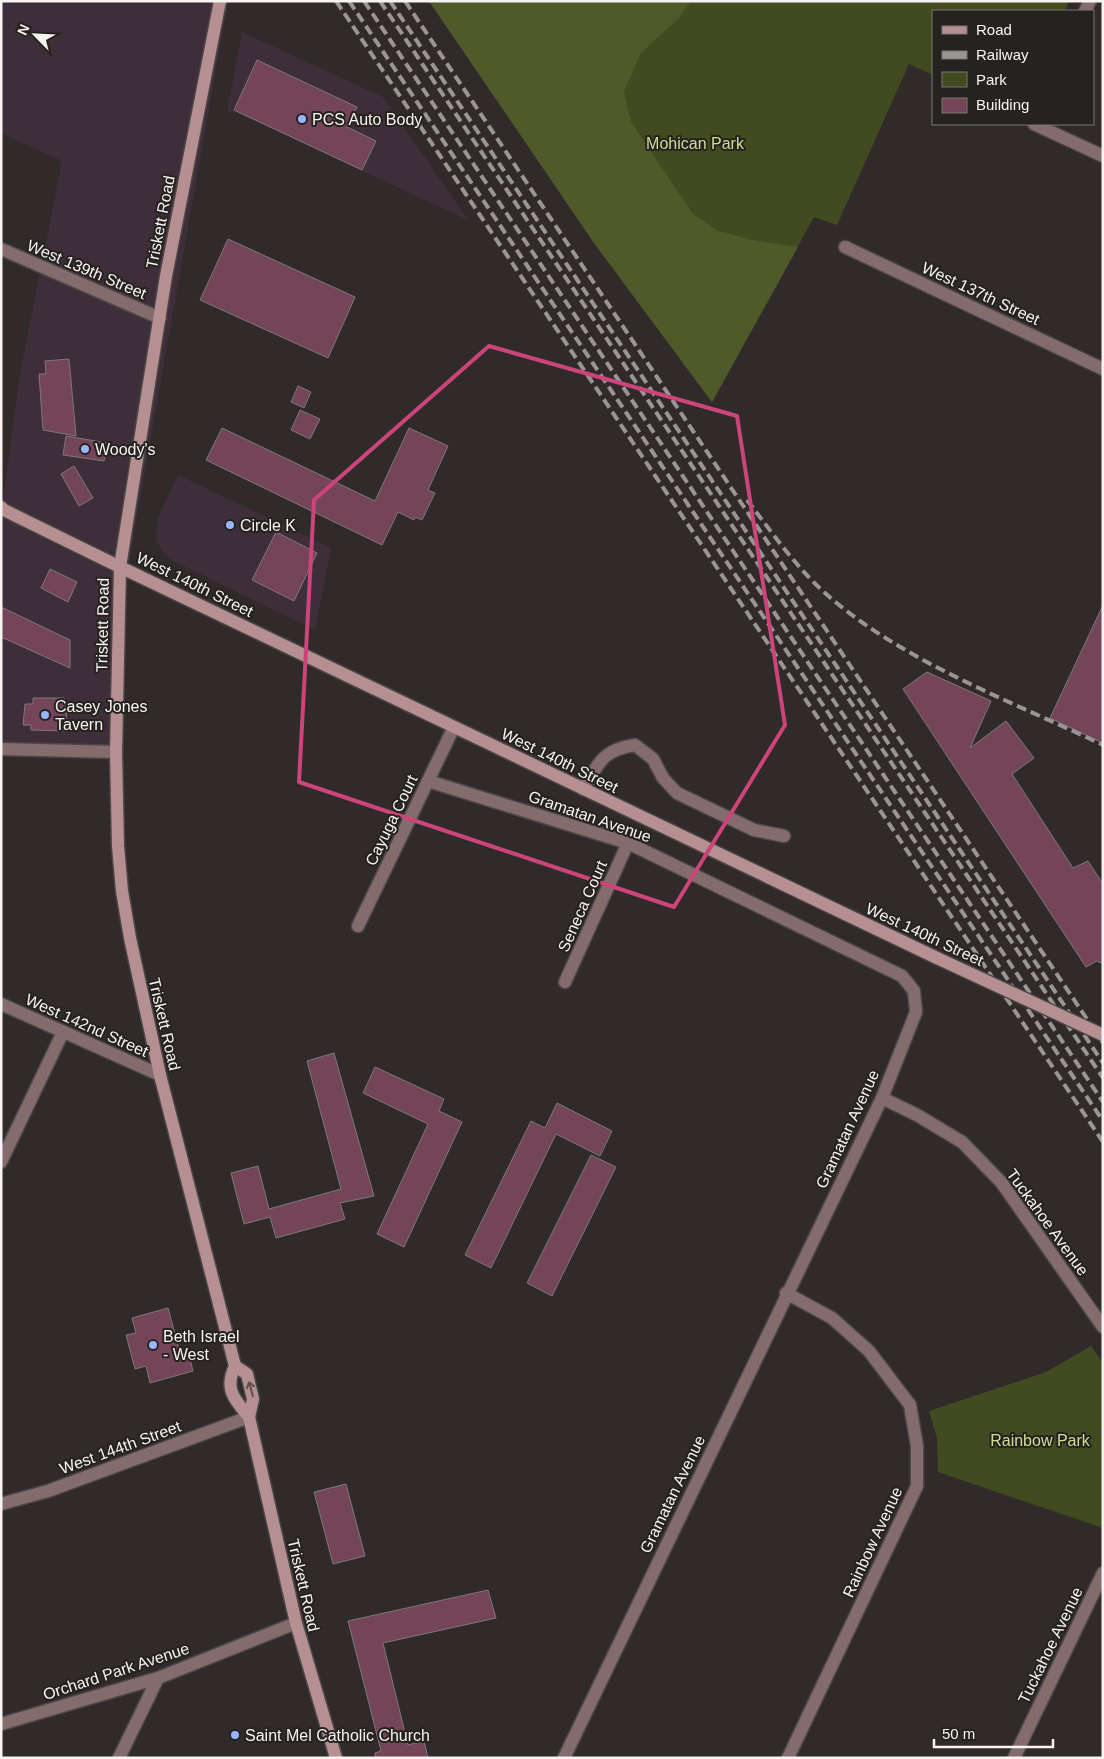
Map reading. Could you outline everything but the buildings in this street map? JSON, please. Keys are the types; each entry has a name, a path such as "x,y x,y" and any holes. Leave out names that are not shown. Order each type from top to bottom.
{"main road":[{"name":"Triskett Road","path":"220,1 160,318 120,566 116,752 118,846 122,891 143,1002 235,1366 229,1379 234,1400 248,1417 296,1623 336,1758"},
{"name":"West 140th Street","path":"2,509 583,789 1103,1035"},
{"name":"Triskett Road","path":"235,1366 247,1374 253,1399 248,1417"}],"street":[{"path":"1036,125 1103,156"},
{"name":"West 137th Street","path":"845,247 1103,369"},
{"name":"West 139th Street","path":"1,250 160,318"},
{"name":"Cayuga Court","path":"358,926 454,727"},
{"path":"583,789 602,757 621,747 635,745 653,759 663,778 677,793 754,830 784,836"},
{"path":"1,749 116,752"},
{"name":"Gramatan Avenue","path":"428,781 628,844 902,976 914,991 916,1012 882,1098 786,1293 564,1758"},
{"name":"Seneca Court","path":"565,982 628,844"},
{"name":"West 142nd Street","path":"1,1004 160,1075"},
{"path":"1,1162 63,1032"},
{"name":"Tuckahoe Avenue","path":"882,1098 917,1115 962,1142 1001,1182 1103,1327"},
{"name":"Rainbow Avenue","path":"786,1293 832,1318 869,1351 910,1405 916,1446 917,1486 788,1758"},
{"name":"West 144th Street","path":"1,1504 48,1491 248,1417"},
{"name":"Tuckahoe Avenue","path":"1014,1758 1103,1573"},
{"name":"Orchard Park Avenue","path":"1,1724 158,1678 296,1623"},
{"path":"120,1758 158,1678"}],"highlighted area":[{"path":"489,346 737,416 785,725 674,907 299,782 314,500"}],"shaded area":[{"path":"1,1 228,1 129,561 115,560 110,747 1,746 1,517 19,379 62,161 1,133"},
{"path":"242,32 383,97 468,220 235,112 227,112"},
{"path":"178,475 331,548 315,630 173,561 163,553 156,540 158,518"}],"green space":[{"name":"Mohican Park","path":"429,1 1069,1 1065,10 932,10 932,75 909,64 837,225 814,217 712,402 594,243"},
{"path":"429,1 691,1 679,18 641,53 624,92 631,122 693,214 718,231 752,240 798,247 712,402 594,243"},
{"name":"Rainbow Park","path":"1091,1346 1103,1363 1103,1528 938,1472 937,1438 929,1411 1046,1372"}],"railway":[{"path":"336,1 1103,1142"},
{"path":"349,1 1103,1121"},
{"path":"364,1 1103,1102"},
{"path":"380,1 1103,1078"},
{"path":"390,1 1103,1063"},
{"path":"405,1 1103,1043"},
{"path":"747,500 814,583 855,617 888,639 958,678 1103,745"}],"place":[{"name":"PCS Auto Body","path":"302,119"},
{"name":"Woody's","path":"85,449"},
{"name":"Circle K","path":"230,525"},
{"name":"Casey Jones Tavern","path":"45,715"},
{"name":"Beth Israel - West","path":"153,1345"},
{"name":"Saint Mel Catholic Church","path":"235,1735"}]}
